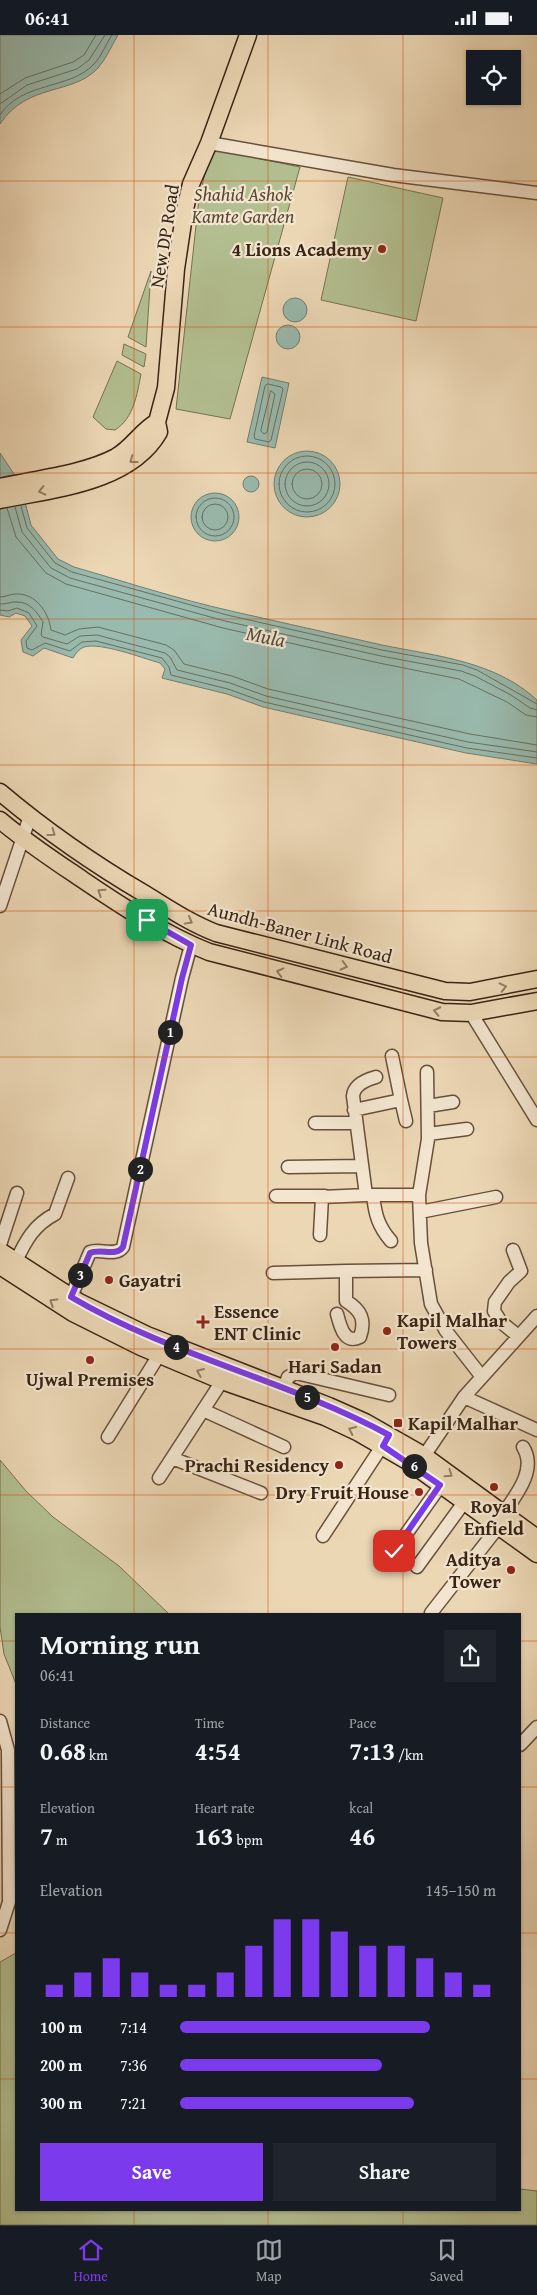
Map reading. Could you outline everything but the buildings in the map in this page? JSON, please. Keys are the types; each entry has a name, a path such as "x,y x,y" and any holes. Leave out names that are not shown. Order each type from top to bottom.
{"main road":[{"name":"New DP Road","path":"83,475 112,473 135,459 154,441 159,432 157,422 166,388 176,269 185,209 191,184 210,143 248,35"},
{"path":"0,487 83,475"},
{"path":"0,500 83,475"},
{"name":"Aundh-Baner Link Road","path":"0,792 30,816 121,880 193,924 216,933 445,991 470,993 537,979"},
{"path":"0,820 109,898 191,945 235,960 442,1012 471,1013 537,1001"},
{"path":"470,993 471,1013"},
{"path":"4,1257 71,1297 147,1335 342,1411 420,1462 501,1520 537,1554"},
{"path":"4,1257 72,1313 159,1355 222,1381 386,1441"},
{"path":"420,1462 440,1485 465,1501 537,1538"}],"street":[{"path":"210,143 384,173 537,193"},
{"path":"0,906 30,816"},
{"path":"71,1297 90,1253 94,1251 117,1252 123,1247 182,978 191,945"},
{"path":"471,1013 537,1120"},
{"path":"392,1055 406,1121"},
{"path":"427,1072 428,1134 419,1195 421,1243 431,1304 446,1331 482,1377"},
{"path":"376,1077 361,1083 354,1090 355,1116 362,1166 369,1195 381,1229 391,1241"},
{"path":"315,1123 355,1116 401,1100"},
{"path":"428,1106 453,1103"},
{"path":"428,1134 467,1129"},
{"path":"288,1167 362,1166"},
{"path":"4,1257 44,1220 55,1214 68,1179"},
{"path":"4,1257 17,1193"},
{"path":"276,1196 419,1195"},
{"path":"320,1235 321,1200 325,1196"},
{"path":"420,1212 496,1197"},
{"path":"513,1250 522,1271 520,1275 509,1282 495,1302 494,1311 501,1322 518,1336"},
{"path":"273,1273 426,1270"},
{"path":"337,1314 342,1332 355,1340 360,1337 362,1316 360,1311 346,1301 346,1271"},
{"path":"420,1462 464,1397 537,1316"},
{"path":"108,1437 159,1355"},
{"path":"284,1389 288,1377 296,1373 389,1395"},
{"path":"159,1478 222,1381"},
{"path":"464,1397 537,1430"},
{"path":"203,1410 284,1447"},
{"path":"323,1536 386,1441"},
{"path":"431,1613 501,1520 527,1481 532,1468 532,1458 522,1447"},
{"path":"172,1458 261,1493"},
{"path":"394,1551 440,1485"},
{"path":"417,1567 465,1501"},
{"path":"0,1721 8,1750 9,1902 0,1930"},
{"path":"521,1744 537,1727"}],"green space":[{"name":"Shahid Ashok Kamte Garden","path":"211,149 300,167 230,419 176,409 199,198"},
{"name":"4 Lions Academy","path":"348,177 443,198 416,321 321,300"},
{"path":"151,271 146,347 128,337"},
{"path":"124,344 146,354 144,367 122,355"},
{"path":"117,361 141,374 131,412 127,419 115,430 106,429 93,417"},
{"path":"0,1460 26,1491 53,1517 119,1566 168,1613 15,1613 15,1682 4,1654 0,1627"},
{"path":"15,1954 15,2211 521,2211 521,2189 537,2191 537,2225 0,2225 0,1962"}],"water":[{"path":"0,35 118,35 101,64 87,77 76,83 36,95 23,101 0,124"},
{"path":"295,298 303,302 307,310 303,318 295,322 287,318 283,310 287,302"},
{"path":"288,325 296,329 300,337 296,345 288,349 280,345 276,337 280,329"},
{"path":"262,377 289,383 275,448 247,442"},
{"path":"300,451 314,451 326,456 335,465 340,477 338,497 331,508 314,517 300,517 288,512 279,503 274,491 274,477 279,465 288,456"},
{"name":"Mula","path":"0,453 14,474 24,498 31,525 58,559 74,567 211,606 382,645 444,657 484,668 520,687 537,700 537,764 466,753 263,707 227,694 162,678 165,669 160,663 111,649 91,646 84,647 73,658 44,648 33,656 23,652 21,640 32,626 25,616 16,613 9,617 0,615"},
{"path":"251,476 257,478 259,484 257,490 251,492 245,490 243,484 245,478"},
{"path":"210,493 220,493 232,500 239,512 239,522 232,534 220,541 210,541 202,537 195,530 191,522 191,512 195,504 202,497"}],"place":[{"name":"4 Lions Academy","path":"382,249"},
{"name":"Gayatri","path":"109,1280"},
{"name":"Essence ENT Clinic","path":"203,1322"},
{"name":"Kapil Malhar Towers","path":"387,1331"},
{"name":"Hari Sadan","path":"335,1347"},
{"name":"Ujwal Premises","path":"90,1360"},
{"name":"Kapil Malhar","path":"398,1423"},
{"name":"Prachi Residency","path":"339,1465"},
{"name":"Royal Enfield","path":"494,1487"},
{"name":"Dry Fruit House","path":"419,1492"},
{"name":"Aditya Tower","path":"511,1570"}],"route":[{"path":"147,920 184,943 191,945 182,978 123,1247 117,1252 92,1251 71,1297 147,1335 232,1370 329,1406 389,1435 383,1446 440,1485 394,1551"}]}
